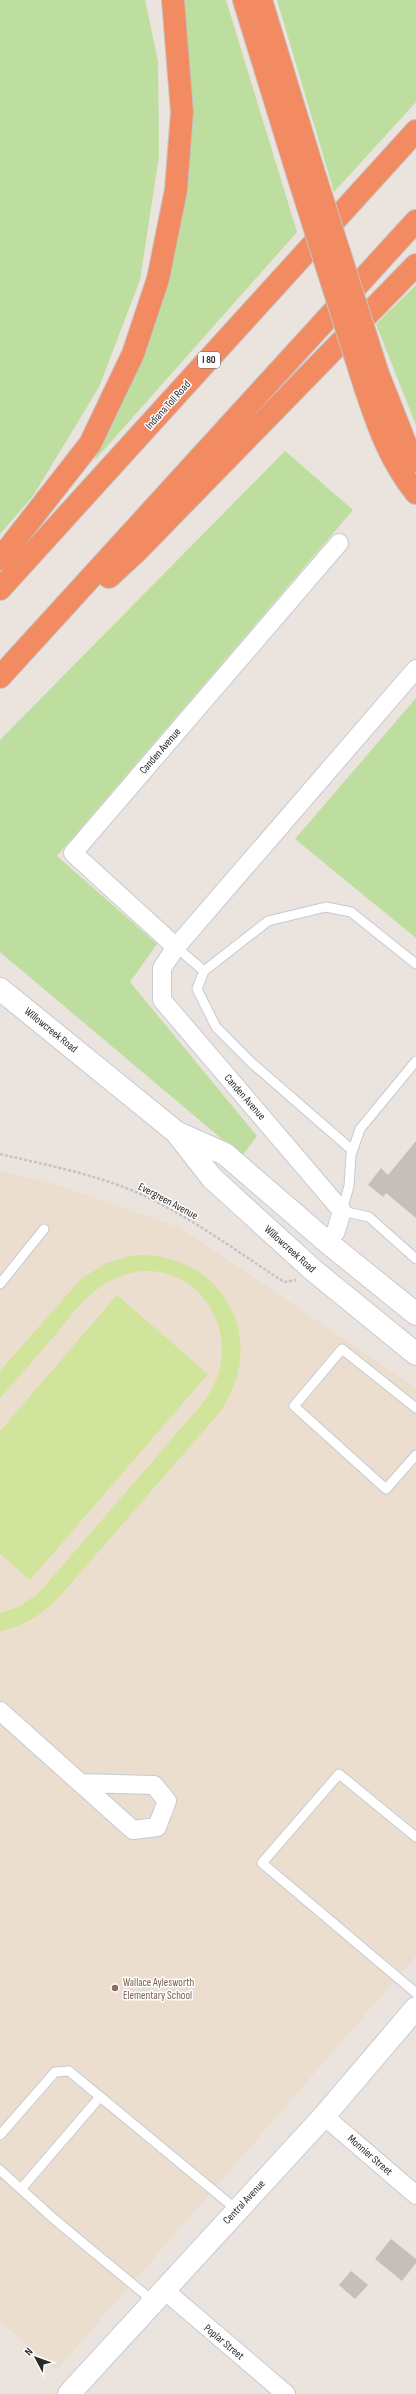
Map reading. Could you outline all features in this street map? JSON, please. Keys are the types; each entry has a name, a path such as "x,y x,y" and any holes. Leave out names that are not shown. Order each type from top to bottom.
{"highway":[{"path":"0,559 90,444 133,354 158,279 176,190 182,112 173,0"},
{"path":"244,0 307,178 372,381 387,449 401,475 416,493"},
{"path":"261,0 307,178"},
{"name":"Indiana Toll Road","path":"0,589 416,131"},
{"path":"7,670 416,221"},
{"path":"7,670 135,553 416,265"},
{"path":"372,381 416,461"}],"main road":[{"name":"Willowcreek Road","path":"0,989 176,1132 212,1178 313,1270 416,1354"},
{"name":"Willowcreek Road","path":"176,1132 225,1154 327,1242 416,1314"},
{"name":"Central Avenue","path":"68,2394 324,2116 416,2008"}],"street":[{"name":"Canden Avenue","path":"176,946 73,853 339,543"},
{"name":"Canden Avenue","path":"342,1211 162,1000 162,968 176,946 416,669"},
{"path":"327,1242 336,1231 342,1211"},
{"path":"0,1711 80,1783"},
{"name":"Monnier Street","path":"324,2116 416,2195"},
{"name":"Poplar Street","path":"158,2295 286,2394"}],"lane":[{"path":"352,1150 253,1064 216,1027 197,989 204,971 268,921 326,907 351,912 416,964"},
{"path":"176,946 204,971"},
{"path":"416,1061 360,1129 352,1150 349,1186 342,1211 369,1217 416,1259"},
{"path":"0,1284 44,1229"},
{"path":"414,1461 386,1489 294,1406 342,1349 416,1408"},
{"path":"416,1837 339,1774 262,1863 416,1993"},
{"path":"0,2135 55,2072 69,2071 237,2210"},
{"path":"21,2189 100,2096"},
{"path":"0,2170 21,2189 158,2295"}],"path":[{"name":"Evergreen Avenue","path":"0,1154 69,1170 137,1193 182,1216 284,1282 304,1278 313,1270"}],"shaded area":[{"path":"0,1171 52,1183 181,1228 416,1388 416,1956 56,2371 0,2321"}],"green space":[{"path":"0,0 145,0 158,61 159,156 140,280 99,387 33,496 0,534"},
{"path":"182,0 226,0 297,232 94,461 151,335 174,259 187,168 190,66"},
{"path":"277,0 416,0 416,102 334,192"},
{"path":"416,285 416,425 376,324"},
{"path":"285,451 353,510 57,856 157,944 130,982 257,1136 242,1156 0,952 0,740"},
{"path":"416,698 416,938 295,839"},
{"path":"135,1255 166,1258 193,1268 214,1285 230,1305 239,1330 240,1356 234,1384 220,1412 59,1597 32,1619 9,1629 0,1631 0,1613 18,1607 38,1594 202,1404 217,1378 222,1352 219,1327 208,1304 192,1287 171,1275 146,1271 118,1277 108,1282 90,1295 0,1398 0,1371 81,1279 106,1263"},
{"path":"117,1295 208,1374 30,1580 0,1554 0,1431"}],"building":[{"path":"416,1141 416,1218 386,1193 383,1197 368,1185 381,1168 388,1175"},
{"path":"391,2239 416,2259 416,2263 402,2281 375,2259"},
{"path":"351,2271 368,2285 355,2299 339,2285"}],"place":[{"name":"Wallace Aylesworth Elementary School","path":"115,1988"}]}
